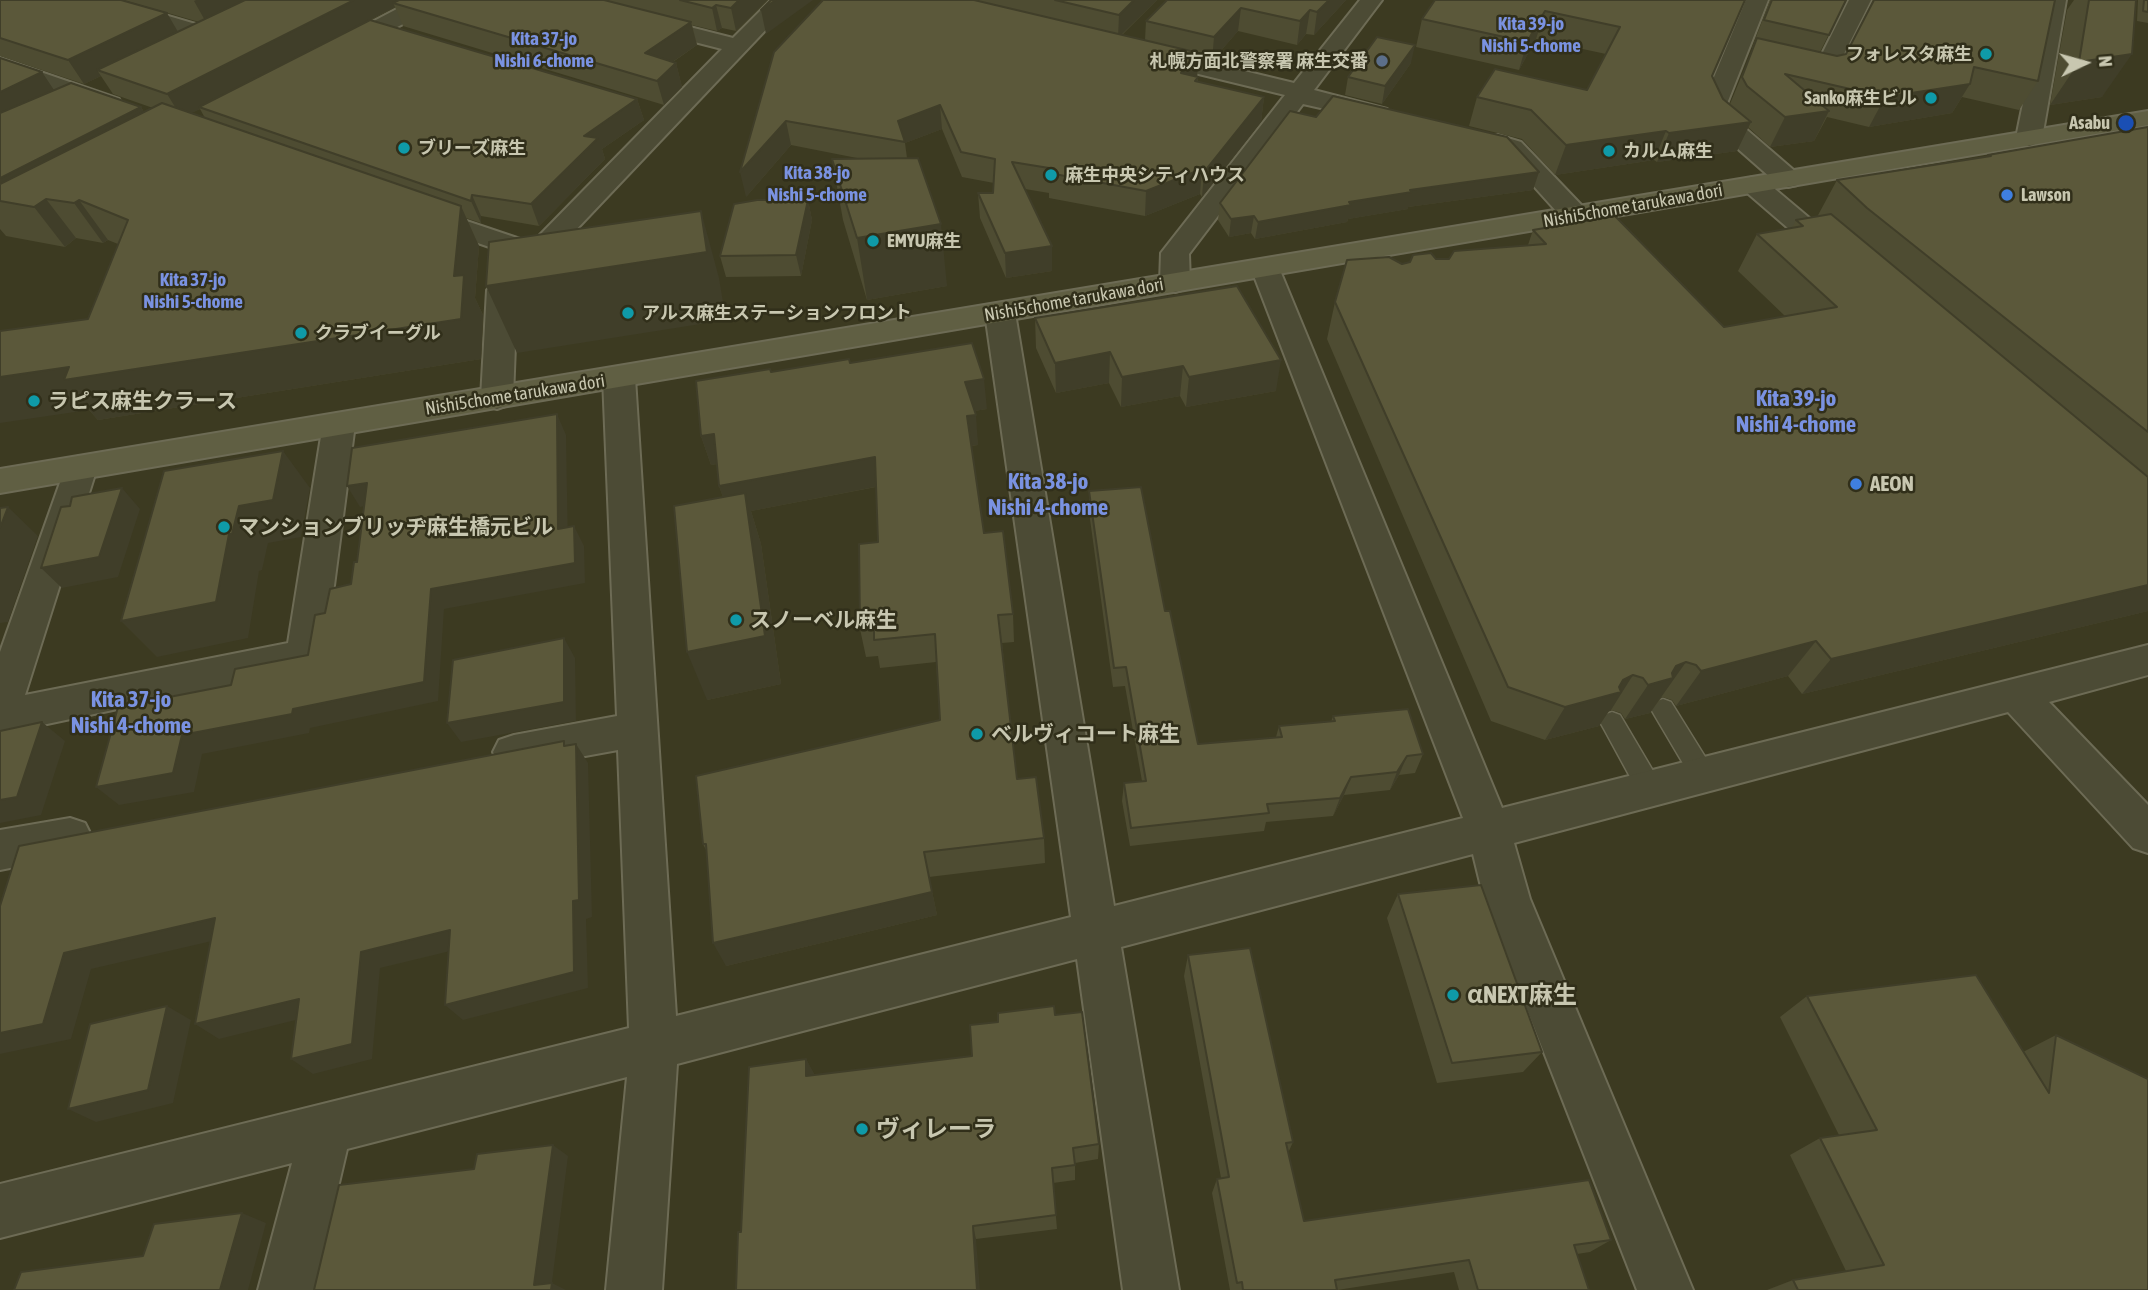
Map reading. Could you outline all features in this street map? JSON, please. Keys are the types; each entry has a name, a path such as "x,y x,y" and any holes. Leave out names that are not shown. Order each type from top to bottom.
{"street":[{"path":"90,0 208,35"},
{"path":"318,59 431,0"},
{"path":"558,0 738,46"},
{"path":"497,398 502,290 783,0"},
{"path":"1175,283 1175,253 1371,0"},
{"path":"1757,0 1714,106 1721,121 1788,179"},
{"path":"1736,54 1823,75 1860,0"},
{"path":"2029,138 2055,0"},
{"path":"184,47 231,24"},
{"path":"377,29 401,36"},
{"path":"1124,49 1298,91 1310,98 1405,121"},
{"path":"0,65 134,112"},
{"path":"59,109 114,82"},
{"path":"641,108 669,117"},
{"name":"Nishi5chome tarukawa dori","path":"0,481 1265,268 1410,250 1576,216 2148,118"},
{"path":"1472,137 1512,146 1576,216"},
{"path":"1754,185 1853,269"},
{"path":"405,208 535,254"},
{"path":"1265,268 1489,830 1507,899 1665,1290"},
{"path":"1000,313 1151,1290"},
{"path":"620,378 654,1046 634,1290"},
{"path":"0,717 306,655 339,424"},
{"path":"0,711 80,468"},
{"path":"0,1211 654,1046 2148,660"},
{"path":"2016,694 2148,835"},
{"path":"475,760 637,729"},
{"path":"0,850 108,830"},
{"path":"286,1290 327,1128"}],"lane":[{"path":"1663,709 1703,775"},
{"path":"1612,722 1650,789"}],"building":[{"path":"0,0 121,0 167,13 68,60 0,38"},
{"path":"245,0 354,0 167,94 97,70"},
{"path":"399,0 604,0 691,22 645,53 676,63 657,81 393,3"},
{"path":"680,0 739,0 731,8 716,5 712,8"},
{"path":"823,0 974,0 1199,53 1181,73 1198,77 1195,81 1264,97 1204,172 1202,169 1146,191 1049,173 1049,168 1012,162 1052,246 1005,253 978,193 993,193 995,159 961,152 940,105 898,121 905,142 786,121 740,172 774,52"},
{"path":"1055,0 1134,0 1119,15"},
{"path":"1167,0 1329,0 1317,12 1310,10 1300,21 1241,8 1214,37 1146,21"},
{"path":"1435,0 1745,0 1712,76 1723,99 1751,122 1566,145 1531,110 1477,97 1495,69 1587,90 1620,27 1545,11 1527,42 1422,19"},
{"path":"1772,0 1846,0 1829,35 1764,20"},
{"path":"1874,0 2055,0 2038,81 1974,67 1970,84 1885,97 1785,74 1829,111 1785,117 1747,86 1742,77 1757,38 1837,56 1846,54"},
{"path":"2089,0 2136,0 2132,54 2079,62"},
{"path":"2144,0 2148,0 2148,12 2143,11"},
{"path":"370,20 637,99 584,136 598,138 531,204 472,195 471,201 199,107"},
{"path":"1377,37 1415,45 1385,86 1348,77"},
{"path":"0,58 42,72 0,92"},
{"path":"71,83 141,107 0,178 0,113"},
{"path":"1333,96 1507,137 1539,172 1410,190 1412,192 1349,202 1351,205 1258,222 1254,216 1231,219 1220,203 1290,111 1316,117"},
{"path":"162,103 461,206 454,276 464,275 461,319 64,380 69,367 0,377 0,331 88,319 128,220 79,200 74,203 46,199 34,207 0,201 0,184"},
{"path":"2148,127 2148,432 1867,208 1837,180 1991,156 1988,155"},
{"path":"918,158 941,224 857,238 832,159"},
{"path":"757,200 808,200 796,255 720,256 734,204"},
{"path":"701,211 707,252 486,286 489,242"},
{"path":"1831,214 2148,477 2148,585 1831,659 1816,641 1701,671 1696,665 1686,662 1676,666 1672,673 1673,678 1648,685 1643,678 1633,675 1623,680 1619,687 1621,692 1565,707 1508,687 1335,302 1347,260 1389,257 1402,264 1410,262 1413,255 1431,253 1436,259 1449,259 1454,251 1546,244 1533,230 1615,216 1724,327 1837,307 1757,234 1803,226 1796,220"},
{"path":"1237,286 1281,360 1189,377 1183,366 1122,377 1110,352 1055,363 1035,318"},
{"path":"972,343 984,379 965,382 976,415 967,416 984,533 1003,531 1013,614 998,615 1017,779 1036,777 1044,838 924,852 932,892 713,943 706,844 703,844 696,776 940,720 935,634 874,640 874,628 860,629 859,544 878,542 875,457 719,486 714,434 701,436 696,381 849,359 850,363"},
{"path":"557,414 558,529 574,526 575,563 431,589 424,682 293,709 292,714 182,735 173,773 96,787 118,707 231,685 235,669 308,655 315,615 325,613 330,589 351,584 354,562 357,562 367,483 347,486 352,448"},
{"path":"283,451 273,500 239,506 232,534 229,534 216,602 121,621 164,471"},
{"path":"1141,487 1165,611 1170,611 1198,744 1282,737 1279,726 1335,721 1333,716 1408,709 1423,754 1407,756 1397,772 1351,777 1340,798 1267,804 1269,813 1131,828 1124,783 1146,781 1126,667 1114,668 1089,491"},
{"path":"122,488 99,557 41,568 61,507 70,506 72,497"},
{"path":"745,493 765,636 687,652 674,506"},
{"path":"8,507 0,528 0,508"},
{"path":"564,638 564,702 447,723 453,660"},
{"path":"42,722 17,797 0,800 0,731"},
{"path":"564,741 564,746 576,744 579,900 573,901 574,972 445,1005 450,930 361,952 352,1044 291,1059 299,999 195,1024 215,918 64,953 43,1024 0,1033 0,906 19,846"},
{"name":"αNEXT麻生","path":"1481,885 1542,1052 1452,1063 1398,894"},
{"path":"1250,948 1293,1142 1286,1143 1304,1221 1589,1180 1611,1240 1574,1245 1589,1290 1478,1290 1469,1260 1335,1280 1337,1290 1243,1290 1242,1282 1237,1283 1217,1179 1229,1177 1188,955"},
{"path":"1976,975 2049,1093 2056,1035 2148,1079 2148,1290 1798,1290 1793,1280 1884,1265 1820,1138 1877,1130 1807,996"},
{"path":"167,1006 148,1090 68,1109 90,1024"},
{"path":"1054,1006 1055,1015 1082,1012 1099,1144 1073,1148 1075,1165 1052,1168 1056,1215 973,1226 977,1290 736,1290 749,1067 806,1059 806,1076 972,1056 970,1025 998,1022 998,1013"},
{"path":"553,1145 534,1285 552,1283 551,1290 314,1290 339,1185 474,1169 477,1154"},
{"path":"242,1213 220,1290 14,1290 21,1272 143,1256 154,1224"}],"place":[{"name":"フォレスタ麻生","path":"1986,54"},
{"name":"札幌方面北警察署 麻生交番","path":"1382,61"},
{"name":"Sanko麻生ビル","path":"1931,98"},
{"name":"Asabu","path":"2126,123"},
{"name":"ブリーズ麻生","path":"404,148"},
{"name":"カルム麻生","path":"1609,151"},
{"name":"麻生中央シティハウス","path":"1051,175"},
{"name":"Lawson","path":"2007,195"},
{"name":"EMYU麻生","path":"873,241"},
{"name":"アルス麻生ステーションフロント","path":"628,313"},
{"name":"クラブイーグル","path":"301,333"},
{"name":"ラピス麻生クラース","path":"34,401"},
{"name":"AEON","path":"1856,484"},
{"name":"マンションブリッヂ麻生橋元ビル","path":"224,527"},
{"name":"スノーベル麻生","path":"736,620"},
{"name":"ベルヴィコート麻生","path":"977,734"},
{"name":"αNEXT麻生","path":"1453,995"},
{"name":"ヴィレーラ","path":"862,1129"}],"district":[{"name":"Kita 39-jo Nishi 5-chome","path":"1531,35"},
{"name":"Kita 37-jo Nishi 6-chome","path":"544,50"},
{"name":"Kita 38-jo Nishi 5-chome","path":"817,184"},
{"name":"Kita 37-jo Nishi 5-chome","path":"193,291"},
{"name":"Kita 39-jo Nishi 4-chome","path":"1796,412"},
{"name":"Kita 38-jo Nishi 4-chome","path":"1048,495"},
{"name":"Kita 37-jo Nishi 4-chome","path":"131,713"}]}
